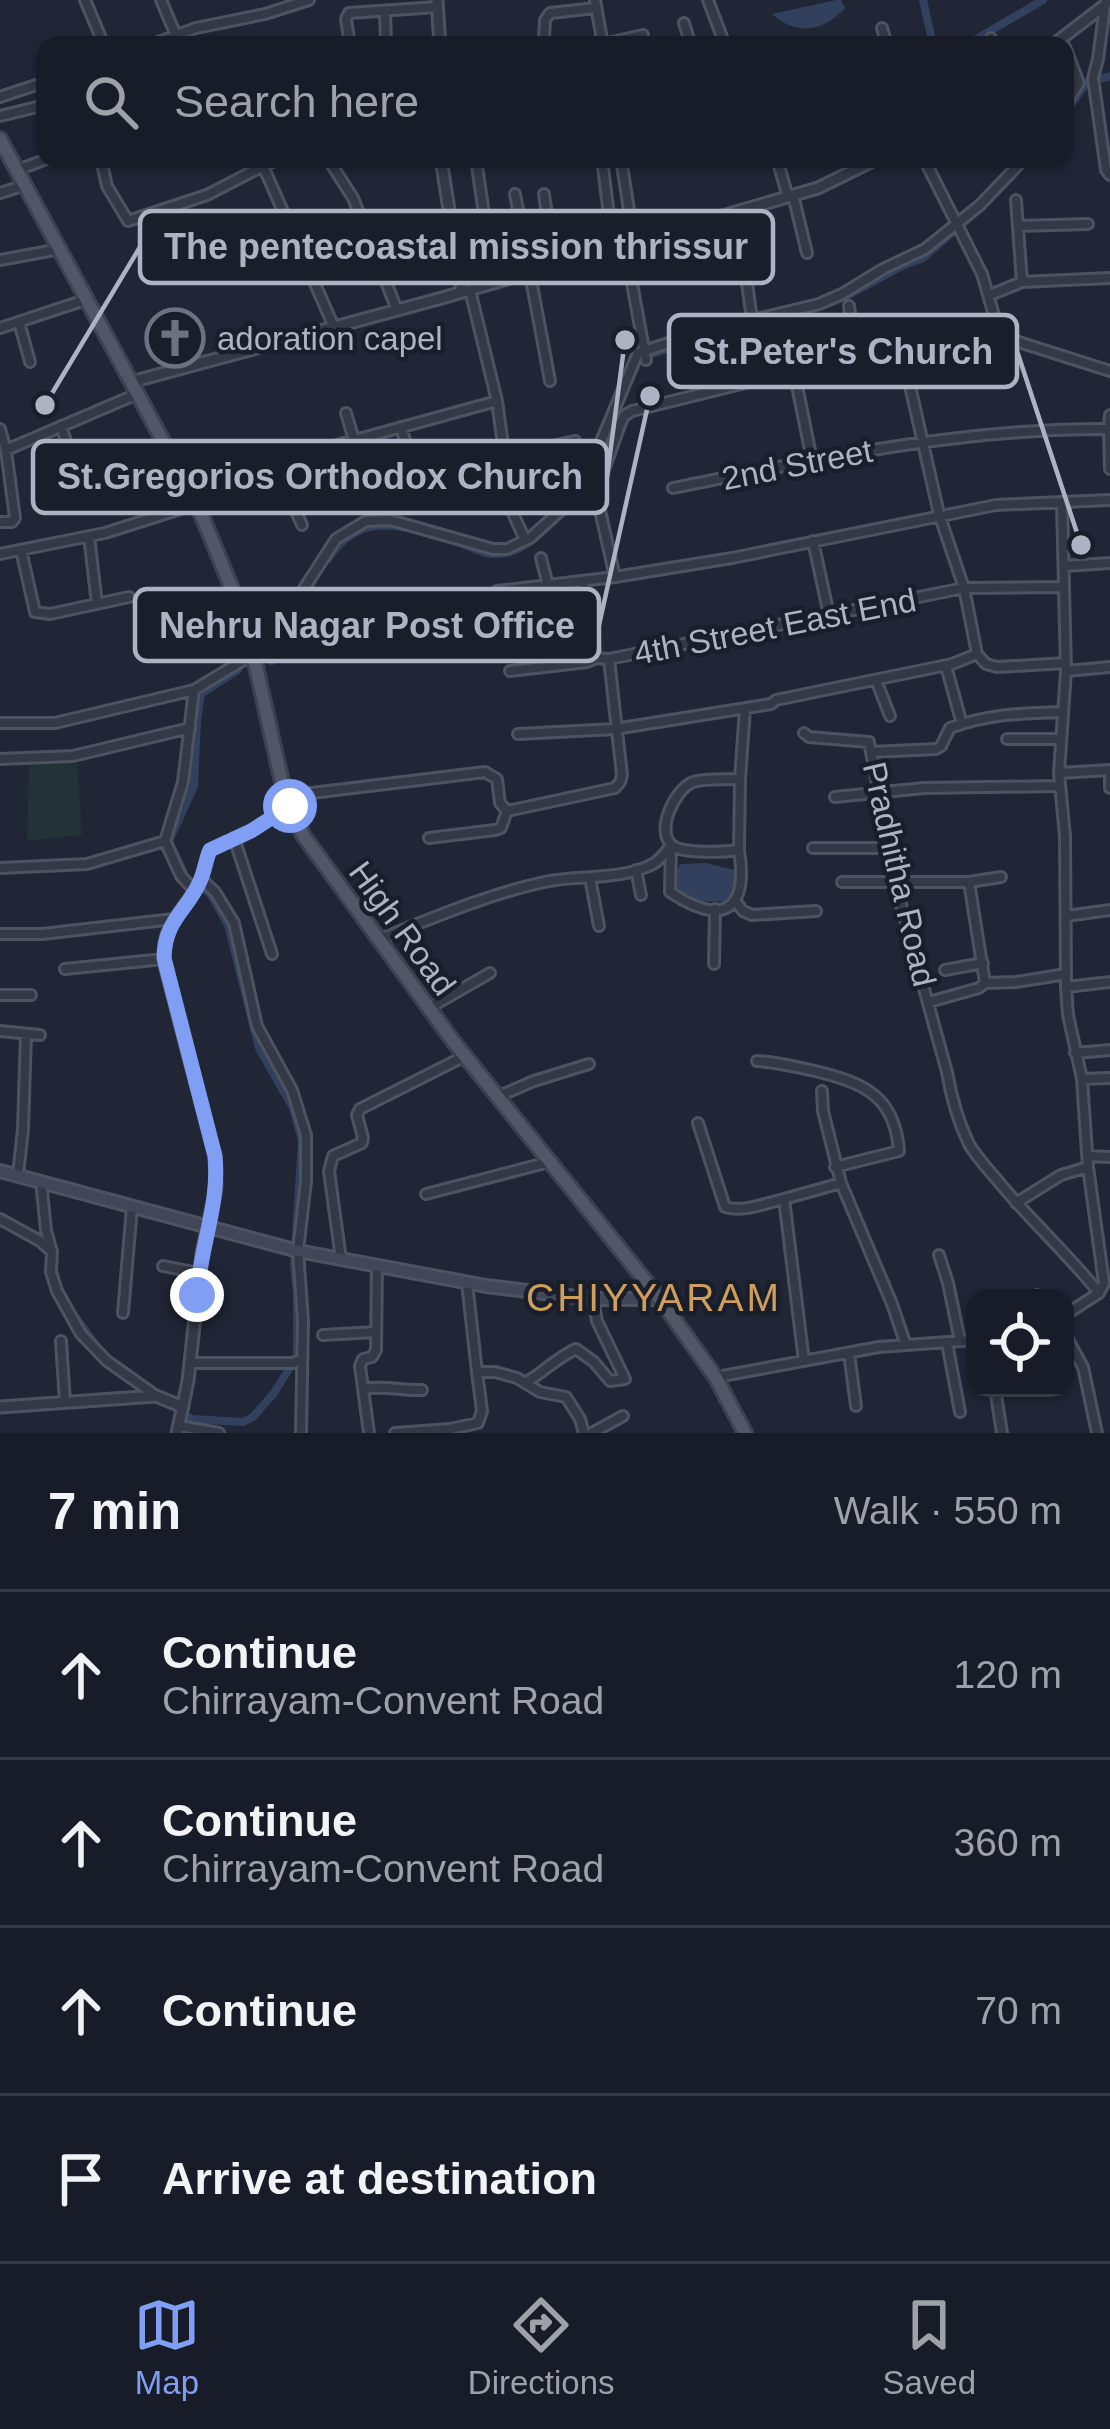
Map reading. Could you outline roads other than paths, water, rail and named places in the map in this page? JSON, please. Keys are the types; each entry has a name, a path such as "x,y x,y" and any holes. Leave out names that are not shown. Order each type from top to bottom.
{"main road":[{"name":"High Road","path":"0,139 194,498 233,591 253,653 288,801 303,835 465,1056 660,1299 716,1378 745,1433"},
{"path":"0,1171 207,1228 376,1266 592,1299 660,1299"}],"street":[{"path":"85,0 100,36"},
{"path":"161,0 175,36"},
{"path":"183,36 196,28 309,0"},
{"path":"708,0 722,36"},
{"path":"1070,36 1106,2"},
{"path":"1106,2 1093,80 1110,175"},
{"path":"348,36 349,13 437,4 439,36"},
{"path":"544,36 550,13 595,4 601,36"},
{"path":"385,12 386,36"},
{"path":"684,23 688,36"},
{"path":"882,28 884,36"},
{"path":"639,36 643,35"},
{"path":"1098,59 1110,58"},
{"path":"1074,74 1078,83"},
{"path":"1074,90 1078,83 1093,80"},
{"path":"0,97 36,85"},
{"path":"0,116 36,107"},
{"path":"17,170 36,163"},
{"path":"102,168 107,187 128,221 207,195 253,168"},
{"path":"263,168 334,327"},
{"path":"334,168 353,198 397,310"},
{"path":"442,168 466,291 496,400 512,511 526,540"},
{"path":"477,168 494,283"},
{"path":"603,168 645,354"},
{"path":"621,168 624,245"},
{"path":"780,168 807,253"},
{"path":"6,450 134,388 818,188 859,168"},
{"path":"928,168 989,295 1000,336"},
{"path":"0,723 55,723 194,689 267,646 336,539 366,521 390,520 493,549 507,549 526,540 572,501 634,360 752,319 829,300 958,228 1015,168"},
{"path":"0,193 25,185"},
{"path":"515,194 550,381"},
{"path":"544,194 554,266"},
{"path":"1016,200 1022,282"},
{"path":"171,209 182,245"},
{"path":"737,212 752,319"},
{"path":"1018,226 1088,224"},
{"path":"231,251 290,231"},
{"path":"0,260 60,250"},
{"path":"989,295 1022,282 1110,278"},
{"path":"0,328 87,299"},
{"path":"849,306 857,362"},
{"path":"19,322 30,362"},
{"path":"615,577 597,497 601,472 624,416 632,411 735,383 982,343 1000,336 1110,371"},
{"path":"729,352 735,383"},
{"name":"4th Street East End","path":"510,671 609,659 964,588 939,514 903,356"},
{"path":"794,371 812,460"},
{"path":"0,554 88,536 275,464 496,400"},
{"path":"346,413 354,440"},
{"path":"1110,415 1110,470"},
{"path":"61,426 75,464 89,482 117,488 180,471"},
{"path":"401,427 422,497 433,502 463,495"},
{"path":"0,429 6,450 5,482 15,518 0,522"},
{"name":"2nd Street","path":"674,488 921,441 1011,430 1109,429"},
{"path":"506,456 575,440"},
{"path":"275,464 302,525"},
{"path":"497,591 732,558 996,505 1110,500"},
{"path":"1062,502 1066,667 1059,773 1065,836 1066,986 1082,1079 1103,1277 1100,1293 1074,1309"},
{"path":"88,536 97,604"},
{"path":"813,541 829,615"},
{"path":"21,550 35,612 50,614 129,597"},
{"path":"541,558 548,586"},
{"path":"1063,566 1110,563"},
{"path":"584,581 596,658"},
{"path":"1064,587 964,588 977,654 997,667 1110,667"},
{"path":"518,734 615,729 745,709 946,666 977,654"},
{"path":"507,812 614,788 620,782 609,659"},
{"path":"946,666 959,717"},
{"path":"877,680 890,716"},
{"path":"194,689 183,782 165,841 181,875 215,892 234,922 257,1026 292,1090 306,1135 306,1181 295,1250 303,1358 301,1433"},
{"path":"671,845 670,892 699,908 736,902 743,875 739,850 745,709"},
{"path":"872,752 936,749 950,728 994,716 1063,712"},
{"path":"0,759 73,756 190,728"},
{"name":"Pradhitha Road","path":"803,733 869,742 913,955 952,1099 969,1143 1016,1203 1100,1293"},
{"path":"1007,740 1060,739"},
{"path":"1059,773 1110,770 1109,788"},
{"path":"180,1418 191,1363 199,1273 216,1189 215,1156 164,958 164,942 197,885 210,850 288,801 485,772 497,779 500,803 507,812"},
{"path":"739,850 677,849 665,835 667,819 690,783 740,779"},
{"path":"836,797 924,788 1060,786"},
{"path":"429,838 501,828 507,812"},
{"path":"234,838 272,954"},
{"path":"0,868 87,863 165,841"},
{"path":"378,940 520,888 637,870 654,864 671,845"},
{"path":"813,848 891,848"},
{"path":"637,870 641,895"},
{"path":"842,882 969,882 1001,877"},
{"path":"590,878 599,926"},
{"path":"969,882 985,983"},
{"path":"736,902 752,915 816,911"},
{"path":"714,964 715,909"},
{"path":"1066,916 1110,910"},
{"path":"0,934 175,920"},
{"path":"65,969 164,958"},
{"path":"945,970 983,963"},
{"path":"429,1009 490,974"},
{"path":"928,1001 985,983 1066,974"},
{"path":"1066,986 1110,982"},
{"path":"0,995 31,995"},
{"path":"0,1031 40,1035"},
{"path":"18,1175 26,1034"},
{"path":"1075,1053 1110,1050"},
{"path":"340,1259 329,1171 333,1156 362,1143 356,1115 465,1056"},
{"path":"758,1060 858,1083 882,1101 897,1126 899,1151 835,1167"},
{"path":"497,1097 589,1064"},
{"path":"1082,1079 1110,1078"},
{"path":"822,1091 835,1167 906,1345"},
{"path":"698,1123 725,1207 730,1210 841,1184"},
{"path":"1016,1203 1061,1175 1110,1157"},
{"path":"426,1194 549,1162"},
{"path":"41,1181 52,1280 81,1334 107,1360 162,1398 180,1418 219,1433"},
{"path":"784,1198 804,1361"},
{"path":"123,1313 132,1206"},
{"path":"0,1220 51,1247"},
{"path":"939,1256 960,1341"},
{"path":"163,1266 199,1273"},
{"path":"369,1433 361,1362 375,1354 376,1266"},
{"path":"395,1433 478,1423 482,1411 467,1283"},
{"path":"525,1382 544,1372 557,1357 576,1349 610,1381 626,1379 597,1321 592,1299"},
{"path":"323,1335 376,1332"},
{"path":"61,1341 65,1402"},
{"path":"716,1378 849,1353 966,1341"},
{"path":"947,1342 960,1412"},
{"path":"1074,1350 1084,1366 1097,1433"},
{"path":"849,1353 856,1406"},
{"path":"191,1363 293,1364 303,1358"},
{"path":"477,1372 495,1372 525,1382 540,1393 566,1396 584,1433 623,1416"},
{"path":"363,1389 422,1390"},
{"path":"996,1397 1002,1433"},
{"path":"0,1407 162,1398"}],"water":[{"path":"836,0 845,8 828,22 810,28 791,26 772,14"},
{"path":"706,863 738,871 730,901 698,900 670,886 680,864"}],"waterway":[{"path":"923,0 931,36"},
{"path":"981,36 1043,0"},
{"path":"1074,101 1086,83 1110,76"},
{"path":"816,308 923,258 976,212"},
{"path":"643,357 714,333"},
{"path":"463,544 488,554 510,552 555,520"},
{"path":"328,559 344,540 363,529 408,528"},
{"path":"272,661 283,628 313,581"},
{"path":"184,873 169,841 194,786 201,694 238,670"},
{"path":"178,1410 192,1419 243,1422 274,1393 297,1356 294,1266 302,1141 293,1108 259,1048 228,925 210,893 193,884"},
{"path":"76,1318 96,1345"},
{"path":"1074,1344 1086,1367"}],"place":[{"name":"adoration capel","path":"175,338"},
{"name":"St.Gregorios Orthodox Church","path":"625,340"},
{"name":"Nehru Nagar Post Office","path":"650,396"},
{"name":"The pentecoastal mission thrissur","path":"45,405"},
{"name":"St.Peter's Church","path":"1081,545"}],"district":[{"name":"CHIYYARAM","path":"654,1297"}]}
